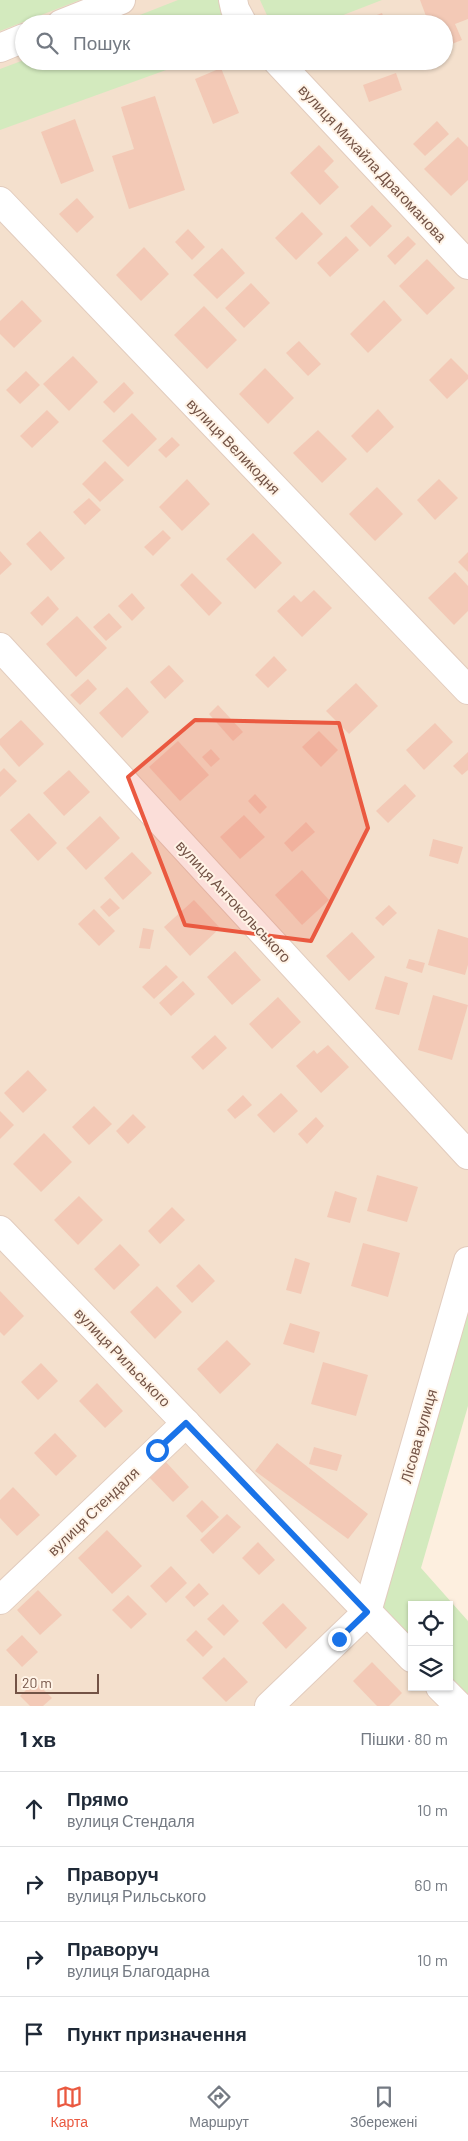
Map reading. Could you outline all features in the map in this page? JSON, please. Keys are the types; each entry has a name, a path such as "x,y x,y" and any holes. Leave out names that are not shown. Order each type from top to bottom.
{"street":[{"path":"84,15 121,0"},
{"path":"234,0 239,15"},
{"path":"0,48 15,42"},
{"name":"вулиця Михайла Драгоманова","path":"285,70 468,265"},
{"name":"вулиця Великодня","path":"0,201 468,690"},
{"name":"вулиця Антокольського","path":"0,647 468,1155"},
{"name":"вулиця Рильського","path":"0,1230 408,1654"},
{"name":"Лісова вулиця","path":"367,1612 468,1261"},
{"name":"вулиця Стендаля","path":"0,1600 186,1423"},
{"path":"269,1706 367,1612"},
{"path":"444,1691 459,1706"}],"highlighted area":[{"path":"195,720 339,723 368,828 311,941 185,925 128,777"}],"shaded area":[{"path":"0,0 468,0 468,1261 368,1611 408,1653 408,1691 445,1691 459,1706 0,1706"}],"green space":[{"path":"0,0 80,0 41,15 15,15 15,25 0,31"},
{"path":"178,0 219,0 226,15 140,15"},
{"path":"260,0 382,0 343,15 267,15"},
{"path":"15,63 15,70 166,70 0,130 0,69"},
{"path":"468,1261 468,1406 421,1568 450,1601 408,1601 408,1654 367,1612"},
{"path":"453,1604 468,1621 468,1706 453,1691"}],"building":[{"path":"420,0 468,0 468,19 455,24 462,40 453,44 453,15 426,15"},
{"path":"216,70 222,70 239,113 213,124 195,79"},
{"path":"396,73 402,90 369,102 363,85"},
{"path":"155,96 185,190 129,209 112,156 134,149 121,107"},
{"path":"75,119 94,171 61,184 41,132"},
{"path":"437,121 449,134 425,156 413,144"},
{"path":"458,137 468,147 468,180 451,196 424,169"},
{"path":"319,145 334,161 324,171 339,187 320,205 290,173"},
{"path":"77,198 94,217 77,233 59,214"},
{"path":"372,205 392,226 370,247 350,226"},
{"path":"302,212 323,234 296,260 275,238"},
{"path":"188,229 205,247 192,260 175,242"},
{"path":"346,236 359,250 330,277 317,263"},
{"path":"408,236 416,244 395,265 387,256"},
{"path":"144,247 169,274 141,301 116,275"},
{"path":"222,248 245,273 217,299 193,275"},
{"path":"427,259 455,288 427,315 399,286"},
{"path":"251,283 270,303 244,328 225,308"},
{"path":"22,300 42,321 14,348 0,334 0,321"},
{"path":"384,300 402,320 368,353 350,334"},
{"path":"204,306 237,340 207,369 174,335"},
{"path":"299,341 321,364 308,376 286,353"},
{"path":"73,356 98,382 69,411 43,384"},
{"path":"451,358 468,375 468,379 447,399 429,380"},
{"path":"265,368 294,398 268,424 239,394"},
{"path":"26,371 40,385 20,404 6,390"},
{"path":"124,382 134,393 114,413 103,402"},
{"path":"378,409 394,427 367,453 351,436"},
{"path":"47,410 59,422 32,448 20,436"},
{"path":"132,413 157,439 128,467 102,441"},
{"path":"318,430 347,459 322,483 293,453"},
{"path":"172,437 180,445 166,458 158,450"},
{"path":"105,461 124,480 100,502 82,484"},
{"path":"187,479 210,504 182,531 159,507"},
{"path":"439,479 458,498 435,520 417,500"},
{"path":"377,487 403,514 375,541 349,514"},
{"path":"89,498 101,510 85,525 73,512"},
{"path":"163,530 171,538 153,556 144,547"},
{"path":"40,531 65,558 51,571 26,544"},
{"path":"253,533 282,563 255,589 226,559"},
{"path":"0,551 12,564 0,575"},
{"path":"468,552 468,572 458,562"},
{"path":"455,572 468,586 468,611 454,625 428,598"},
{"path":"192,573 222,603 209,616 180,585"},
{"path":"314,590 332,608 302,637 277,611 294,595 301,602"},
{"path":"132,593 145,608 132,621 118,606"},
{"path":"48,596 59,609 42,626 30,613"},
{"path":"109,613 122,627 106,641 93,627"},
{"path":"77,616 107,648 76,677 46,644"},
{"path":"274,656 287,670 268,688 255,675"},
{"path":"169,665 184,681 165,699 150,682"},
{"path":"88,679 97,689 80,705 70,695"},
{"path":"356,683 378,706 349,734 326,711"},
{"path":"127,687 149,712 122,738 99,713"},
{"path":"218,705 243,732 233,741 209,714"},
{"path":"21,720 44,744 19,767 0,745 0,739"},
{"path":"435,723 453,742 424,770 406,750"},
{"path":"319,731 338,750 321,767 302,747"},
{"path":"178,741 209,775 180,801 149,767"},
{"path":"211,749 220,759 211,767 202,757"},
{"path":"468,752 468,770 462,775 453,766"},
{"path":"4,768 17,781 0,797 0,772"},
{"path":"69,770 90,792 64,816 43,793"},
{"path":"405,784 416,796 388,823 376,811"},
{"path":"255,794 267,807 260,814 248,801"},
{"path":"29,813 57,843 38,861 10,830"},
{"path":"244,815 265,837 240,859 220,837"},
{"path":"100,816 120,838 86,870 66,848"},
{"path":"306,822 315,832 292,852 284,843"},
{"path":"433,839 463,847 458,864 429,856"},
{"path":"132,852 152,873 123,900 104,878"},
{"path":"302,870 329,900 302,925 275,895"},
{"path":"110,898 120,908 109,917 100,907"},
{"path":"194,900 220,928 190,956 164,927"},
{"path":"389,905 397,913 383,926 375,918"},
{"path":"94,909 115,931 99,946 78,924"},
{"path":"143,928 154,930 150,949 139,948"},
{"path":"438,929 468,938 468,965 465,975 428,965"},
{"path":"352,932 375,957 349,981 326,956"},
{"path":"235,951 261,980 232,1005 207,977"},
{"path":"409,959 425,963 422,973 406,968"},
{"path":"166,965 178,977 154,999 142,987"},
{"path":"385,976 408,983 399,1015 375,1009"},
{"path":"183,981 195,994 171,1016 159,1003"},
{"path":"433,995 468,1005 452,1060 418,1050"},
{"path":"278,997 301,1022 272,1049 249,1024"},
{"path":"215,1035 227,1048 203,1070 191,1057"},
{"path":"328,1045 349,1067 321,1093 296,1066 314,1050 317,1054"},
{"path":"28,1070 47,1090 23,1113 4,1093"},
{"path":"281,1093 298,1111 274,1133 257,1115"},
{"path":"243,1095 252,1105 235,1119 227,1110"},
{"path":"94,1106 112,1124 89,1145 72,1127"},
{"path":"0,1111 14,1125 0,1139"},
{"path":"133,1114 146,1127 128,1144 116,1131"},
{"path":"316,1117 324,1126 307,1144 298,1134"},
{"path":"44,1133 72,1162 41,1192 13,1164"},
{"path":"377,1175 418,1187 407,1222 367,1211"},
{"path":"335,1191 357,1198 350,1223 327,1217"},
{"path":"79,1196 103,1220 78,1245 54,1220"},
{"path":"172,1207 185,1220 160,1244 148,1231"},
{"path":"363,1243 400,1253 388,1297 351,1286"},
{"path":"120,1244 140,1265 114,1290 94,1269"},
{"path":"295,1258 310,1263 301,1294 286,1290"},
{"path":"199,1264 215,1281 192,1303 176,1286"},
{"path":"157,1286 182,1312 155,1339 130,1312"},
{"path":"0,1291 24,1316 4,1336 0,1332"},
{"path":"290,1323 320,1332 314,1353 283,1344"},
{"path":"227,1340 251,1364 220,1394 197,1369"},
{"path":"323,1362 368,1375 356,1416 311,1404"},
{"path":"41,1363 58,1381 38,1400 21,1382"},
{"path":"97,1383 123,1411 105,1428 79,1401"},
{"path":"55,1433 77,1456 56,1476 34,1453"},
{"path":"277,1443 368,1514 348,1539 255,1471"},
{"path":"314,1447 342,1455 337,1471 309,1464"},
{"path":"165,1461 189,1487 173,1502 148,1476"},
{"path":"13,1487 40,1515 17,1536 0,1518 0,1500"},
{"path":"202,1500 219,1517 202,1533 186,1516"},
{"path":"227,1514 241,1527 213,1554 200,1540"},
{"path":"107,1530 142,1566 112,1594 78,1558"},
{"path":"258,1542 275,1560 259,1575 242,1558"},
{"path":"171,1566 187,1583 166,1603 150,1586"},
{"path":"199,1583 209,1594 194,1607 185,1597"},
{"path":"38,1590 62,1615 40,1635 17,1610"},
{"path":"128,1595 147,1614 131,1629 112,1610"},
{"path":"283,1603 307,1628 286,1649 262,1623"},
{"path":"223,1604 239,1621 224,1636 207,1619"},
{"path":"196,1630 213,1647 203,1657 186,1640"},
{"path":"22,1635 38,1652 22,1667 6,1650"},
{"path":"224,1657 248,1682 226,1702 202,1678"},
{"path":"372,1662 402,1693 389,1706 377,1706 353,1681"},
{"path":"35,1681 52,1698 43,1706 30,1706 20,1696"}],"route":[{"path":"157,1450 186,1423 367,1612 339,1639"}]}
